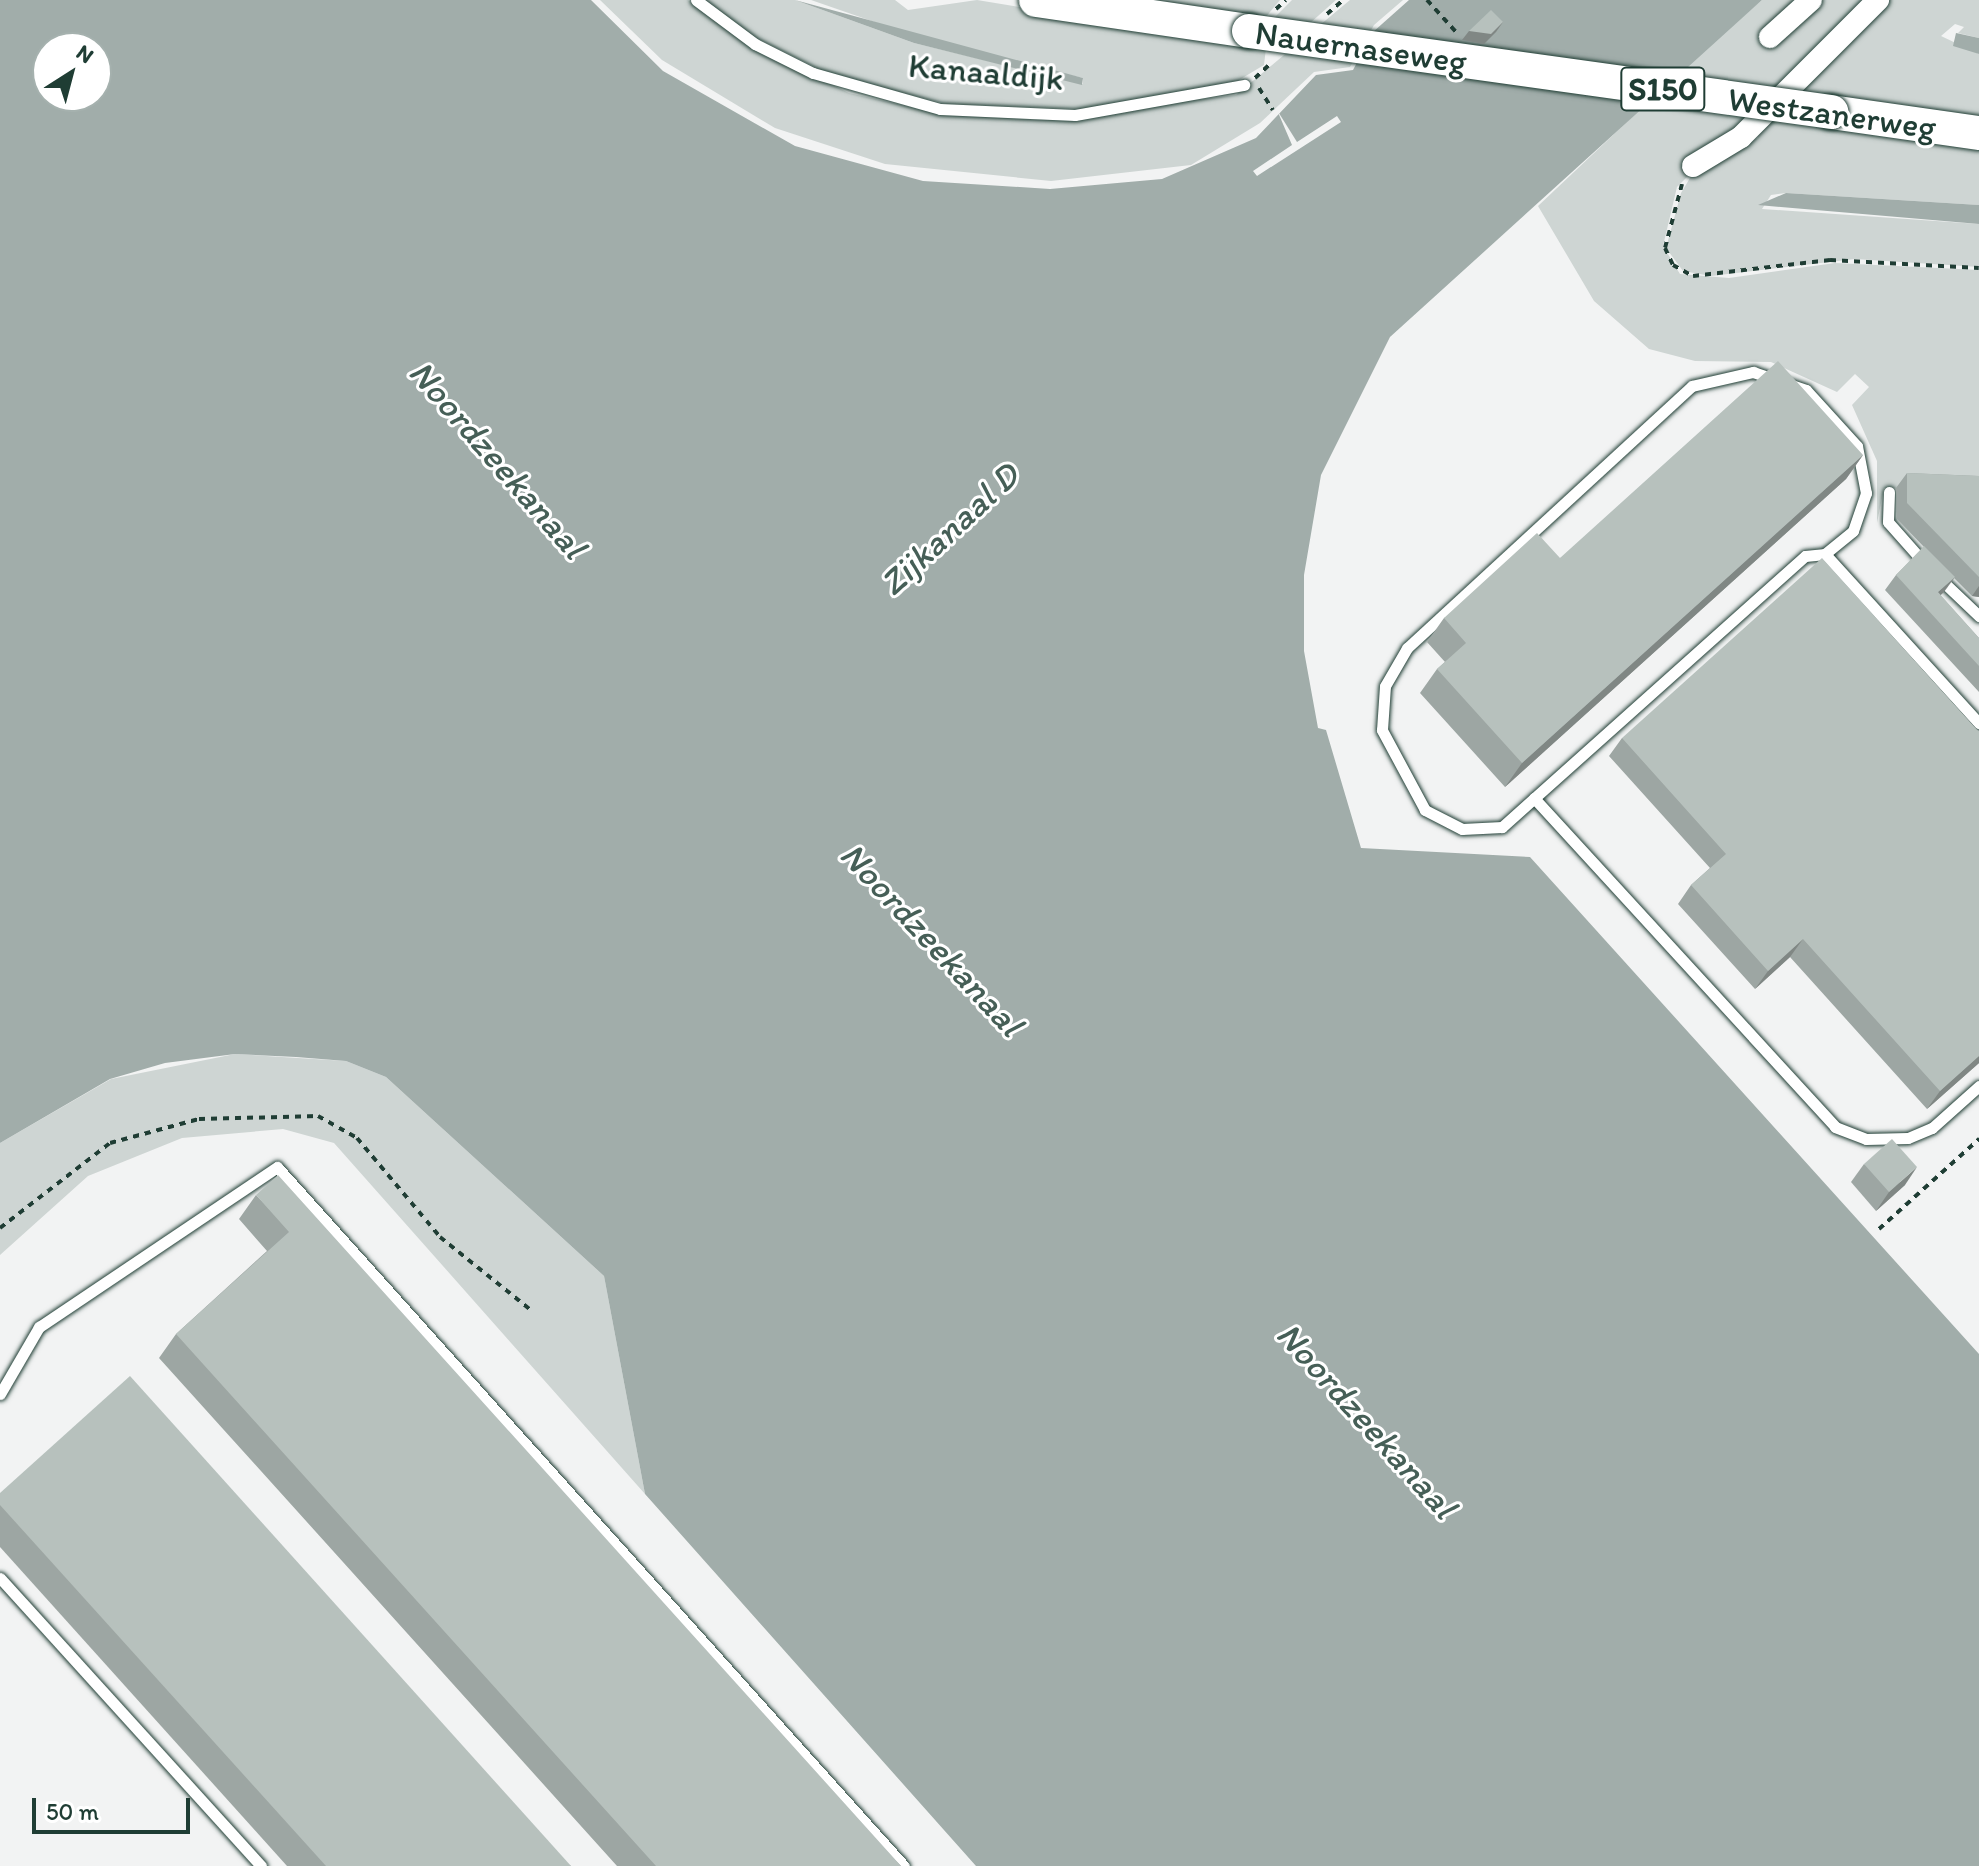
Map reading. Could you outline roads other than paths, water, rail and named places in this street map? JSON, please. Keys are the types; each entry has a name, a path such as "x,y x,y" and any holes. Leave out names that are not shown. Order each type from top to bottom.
{"main road":[{"name":"Nauernaseweg","path":"1036,0 1255,46 1496,66"},
{"name":"Westzanerweg","path":"1496,66 1979,133"}],"street":[{"path":"1770,37 1811,0"},
{"path":"1693,166 1741,137 1878,0"}],"lane":[{"name":"Kanaaldijk","path":"696,0 755,44 813,73 940,109 1075,115 1249,82"},
{"path":"1737,372 1772,375 1806,390 1834,414 1857,446 1866,493 1853,531 1825,554 1805,556 1534,798 1489,830 1462,829 1425,810 1386,745 1385,686 1428,625 1692,386 1737,372"},
{"path":"1889,492 1888,522 1979,616"},
{"path":"1825,554 1979,723"},
{"path":"1534,798 1835,1127 1866,1139 1908,1138 1932,1128 1979,1086"},
{"path":"0,1394 39,1327 277,1167 904,1866"},
{"path":"0,1578 261,1866"}],"water":[{"path":"0,0 591,0 663,71 795,146 923,181 1050,189 1162,179 1256,138 1316,75 1353,70 1373,32 1409,0 1762,0 1390,337 1321,475 1304,575 1304,651 1318,728 1326,730 1361,848 1530,857 1979,1354 1979,1866 976,1866 645,1494 604,1276 386,1077 346,1061 235,1054 165,1063 110,1079 0,1143"},
{"path":"795,0 1083,78 1082,85 914,43"},
{"path":"1956,33 1979,38 1979,54 1953,46"},
{"path":"1786,193 1979,205 1979,224 1758,205"}],"water label":[{"name":"Noordzeekanaal","path":"498,459"},
{"name":"Zijkanaal D","path":"949,529"},
{"name":"Noordzeekanaal","path":"932,939"},
{"name":"Noordzeekanaal","path":"1367,1420"}]}
